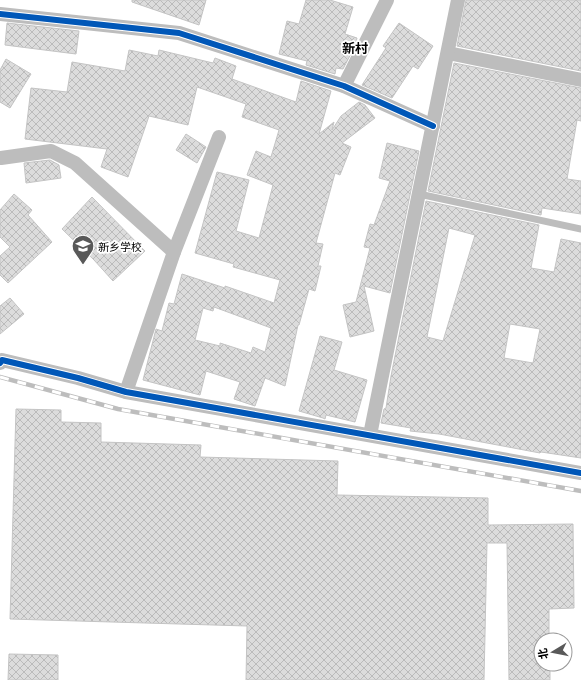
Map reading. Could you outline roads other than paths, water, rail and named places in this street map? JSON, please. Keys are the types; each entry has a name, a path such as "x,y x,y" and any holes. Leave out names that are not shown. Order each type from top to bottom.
{"street":[{"path":"344,86 387,0"},
{"path":"370,435 458,0"},
{"path":"0,14 179,34 344,86 433,126"},
{"path":"448,53 581,80"},
{"path":"126,392 174,252 219,137"},
{"path":"1,158 51,151 75,163 174,252"},
{"path":"1,361 78,378 126,392 581,473"}],"lane":[{"path":"419,194 581,229"}],"railway":[{"path":"0,377 118,409 581,491"}],"place":[{"name":"新乡学校","path":"83,266"}],"district":[{"name":"新村","path":"355,48"}]}
